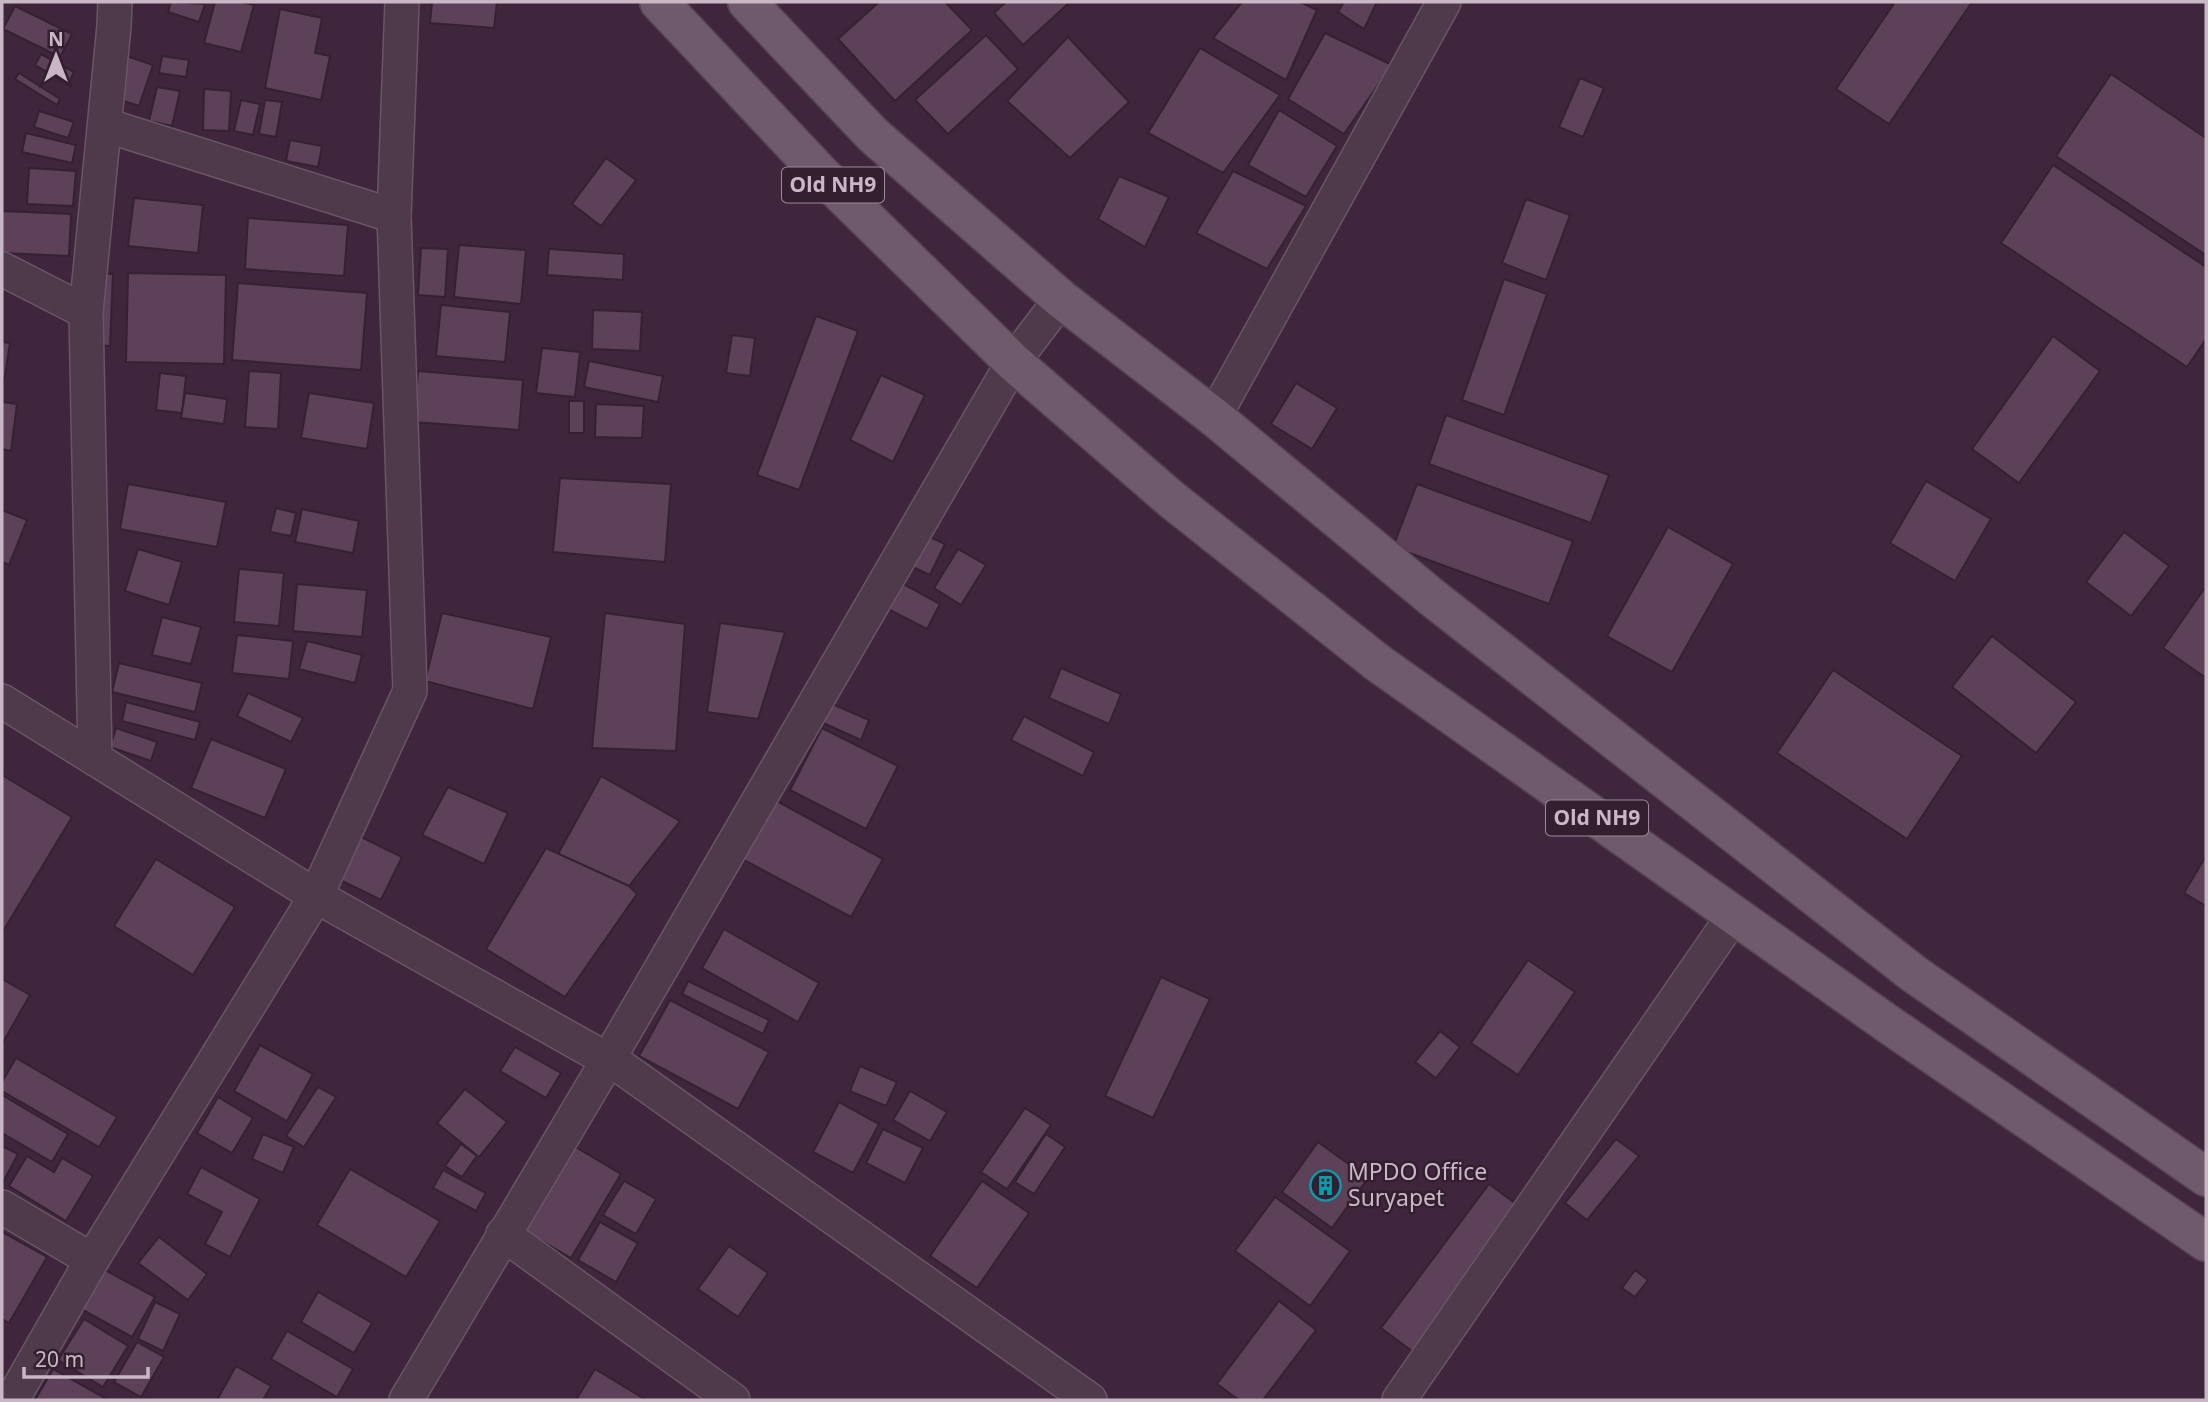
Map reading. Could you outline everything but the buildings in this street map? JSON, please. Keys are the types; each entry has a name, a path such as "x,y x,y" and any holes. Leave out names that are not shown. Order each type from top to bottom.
{"main road":[{"name":"Old NH9","path":"659,2 823,176 1013,362 1171,499 1378,663 1888,1024 2206,1242"},
{"name":"Old NH9","path":"747,2 873,135 1061,299 1214,417 1434,599 1914,974 2206,1177"}],"street":[{"path":"95,759 86,312 115,2"},
{"path":"12,1400 92,1260 317,896 410,691 394,216 402,2"},
{"path":"1214,417 1444,2"},
{"path":"105,125 394,216"},
{"path":"2,270 86,312"},
{"path":"413,1397 503,1234 608,1060 1013,362 1061,299"},
{"path":"2,701 317,896 624,1069 1090,1400"},
{"path":"1399,1400 1734,915"},
{"path":"2,1207 92,1260"},
{"path":"503,1234 733,1400"}],"place":[{"name":"MPDO Office Suryapet","path":"1325,1185"}]}
